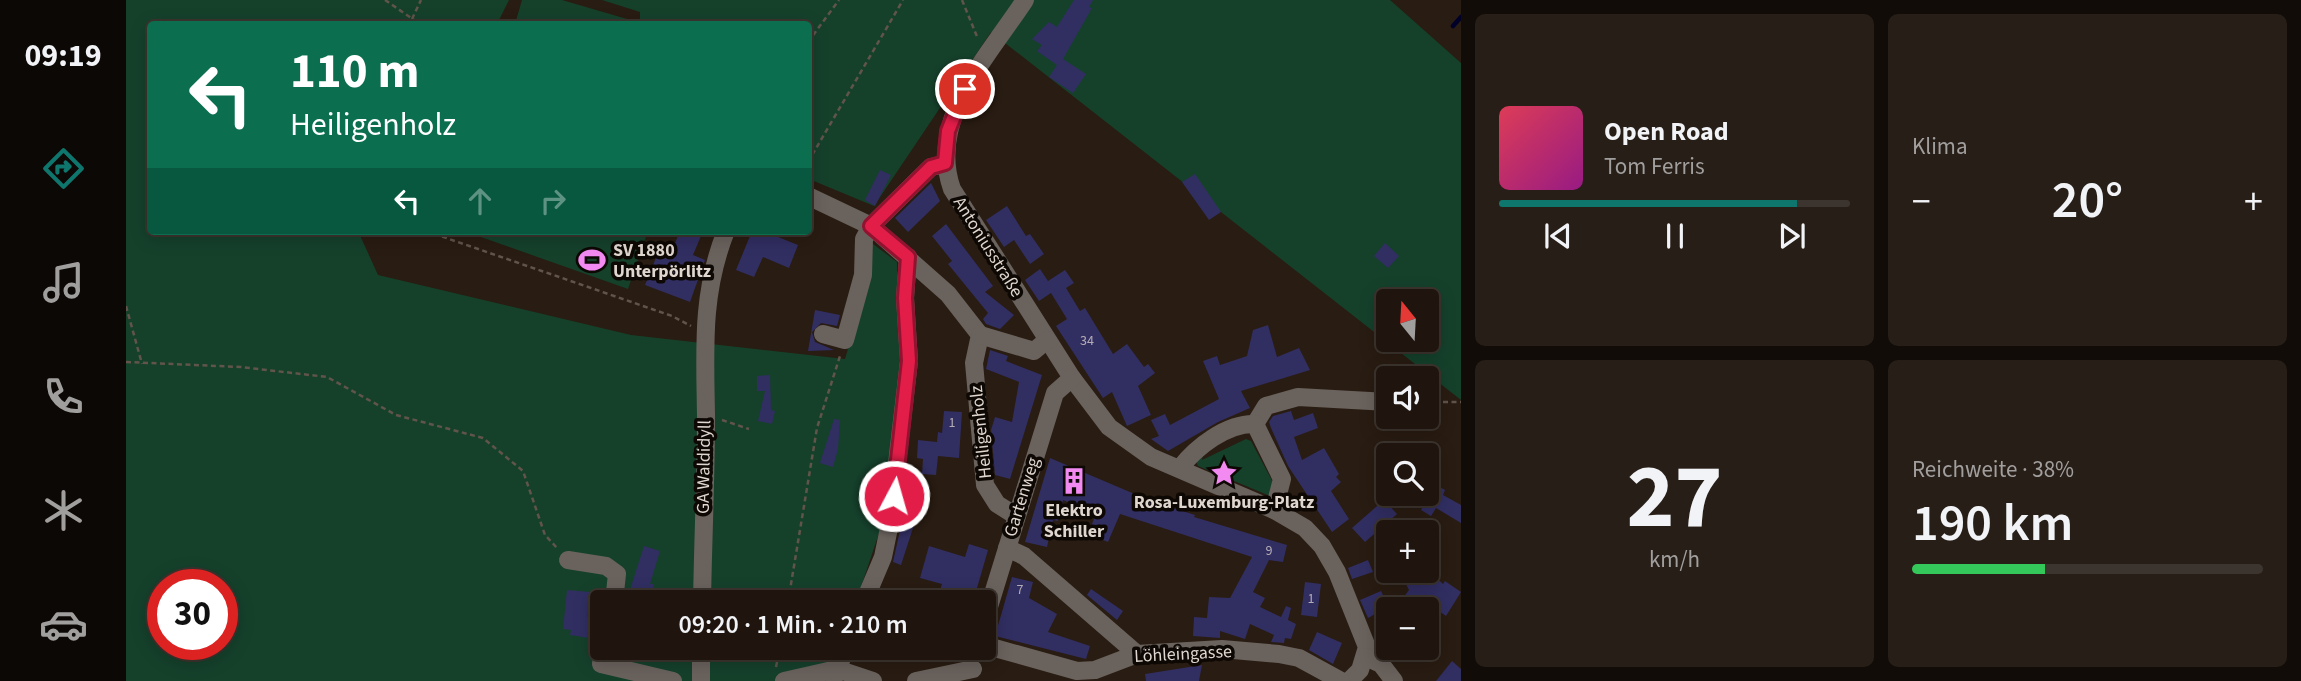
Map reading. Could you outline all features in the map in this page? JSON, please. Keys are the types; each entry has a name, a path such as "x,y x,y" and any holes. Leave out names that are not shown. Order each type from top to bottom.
{"street":[{"name":"Antoniusstraße","path":"1025,0 954,111 948,131 945,163 957,198 1072,378"},
{"path":"823,334 845,340 863,275 864,239 871,226 931,167 945,163"},
{"path":"812,198 871,226 948,294 980,335 1034,351 1047,340"},
{"name":"GA Waldidyll","path":"702,590 706,415 703,333 718,250 724,235"},
{"path":"869,590 883,556 890,523 909,361 905,298 908,257"},
{"name":"Heiligenholz","path":"980,335 974,363 985,485 997,504 1016,516"},
{"path":"1072,378 1109,427 1122,439 1151,457 1274,510 1305,528 1322,546 1365,635 1366,657 1349,681"},
{"name":"Gartenweg","path":"994,590 1055,393 1072,378"},
{"path":"1255,424 1266,406 1298,397 1376,401"},
{"path":"1186,472 1195,448 1245,424 1255,424"},
{"path":"1255,424 1282,479 1274,510"},
{"path":"1007,548 1024,556 1137,654"},
{"path":"568,560 606,566 617,574 615,590"},
{"name":"Löhleingasse","path":"996,648 1077,671 1095,670 1137,654 1222,649 1279,654 1299,658 1341,681"},
{"path":"1366,657 1381,664 1394,681"},
{"path":"602,660 601,664 673,681"},
{"path":"701,660 701,681"},
{"path":"780,675 835,675 873,681"},
{"path":"916,681 974,675"}],"path":[{"path":"385,0 415,21"},
{"path":"412,19 421,0"},
{"path":"812,37 839,0"},
{"path":"812,155 903,0"},
{"path":"962,0 986,60"},
{"path":"438,235 672,316 703,333"},
{"path":"126,306 142,364"},
{"path":"790,590 817,428 845,340"},
{"path":"126,362 240,367 327,377 396,415 483,438 523,471 545,535 568,560"},
{"path":"1439,402 1461,402"},
{"path":"706,415 749,429"}],"green space":[{"path":"126,0 509,0 498,21 147,21 147,235 360,235 378,275 631,335 845,359 860,308 869,241 897,262 900,364 882,524 860,590 590,590 590,660 833,660 825,681 126,681"},
{"path":"522,0 562,0 627,19 626,21 516,21"},
{"path":"602,0 1390,0 1461,63 1461,400 1439,383 1439,366 1418,366 1400,352 1439,352 1439,289 1376,289 1376,333 991,32 874,206 812,180 812,21 640,21 640,12"},
{"name":"SV 1880 Unterpörlitz","path":"475,235 647,235 628,289"},
{"path":"1246,439 1251,441 1275,486 1270,496 1198,466 1196,461 1204,449 1202,460"}],"building":[{"path":"1074,0 1093,0 1089,7 1092,8 1063,59 1086,74 1073,93 1049,77 1057,65 1037,51 1042,45 1032,39 1049,22 1057,27"},
{"path":"880,170 891,175 875,206 865,200"},
{"path":"1195,174 1221,212 1209,220 1182,182"},
{"path":"931,183 940,201 908,232 895,218"},
{"path":"1007,206 1026,236 1030,234 1044,254 1030,264 1014,240 1004,247 986,220"},
{"path":"946,224 993,286 985,292 1014,315 1000,329 986,324 983,319 988,313 948,264 952,261 932,236"},
{"path":"678,235 701,235 693,255 705,260 690,302 645,285 662,243 673,248"},
{"path":"750,235 773,235 798,245 789,268 763,257 754,277 736,270"},
{"path":"1385,243 1399,256 1388,268 1374,256"},
{"path":"1040,269 1048,281 1065,270 1074,283 1066,288 1080,311 1085,308 1113,354 1127,344 1144,367 1148,364 1155,373 1138,386 1151,415 1127,426 1112,392 1103,398 1056,326 1067,319 1051,293 1039,301 1025,280"},
{"path":"815,310 840,315 837,326 821,323 812,332 815,342 834,350 808,351"},
{"path":"1268,325 1277,357 1299,348 1310,370 1241,391 1250,408 1218,422 1168,451 1151,439 1159,436 1151,420 1165,414 1170,425 1219,399 1203,361 1217,356 1220,365 1247,356 1253,330"},
{"path":"990,350 1008,356 1006,361 1042,375 1010,479 995,475 991,430 995,417 1012,422 1019,382 986,369"},
{"path":"770,375 771,410 775,411 772,424 758,421 765,391 757,391 757,376"},
{"path":"944,411 962,412 959,458 938,456 936,475 922,474 923,459 917,458 918,440 937,442 938,432 942,433"},
{"path":"1291,411 1294,420 1313,413 1318,428 1294,437 1302,460 1324,448 1339,474 1336,477 1341,482 1331,491 1349,519 1332,532 1288,466 1271,428 1269,422 1273,416"},
{"path":"834,419 840,420 838,449 833,467 820,463"},
{"path":"1050,458 1151,501 1195,515 1194,517 1287,545 1283,562 1269,560 1253,592 1265,598 1260,607 1281,617 1286,606 1291,608 1288,620 1296,624 1291,639 1285,638 1284,643 1271,642 1274,635 1250,624 1245,639 1220,631 1220,638 1193,636 1194,617 1207,618 1209,597 1230,598 1252,557 1120,514 1108,542 1088,534 1096,514 1063,500 1058,521 1053,520 1047,547 1025,542"},
{"path":"1439,487 1445,490 1443,495 1461,505 1461,523 1436,508 1431,516 1421,510 1424,506 1439,506"},
{"path":"909,490 924,494 901,565 893,562"},
{"path":"1377,506 1390,506 1397,514 1390,520 1376,520 1376,532 1365,542 1352,528"},
{"path":"969,544 988,550 976,590 940,590 942,584 920,578 929,546 965,557"},
{"path":"644,546 660,551 650,584 654,584 653,590 630,590"},
{"path":"1368,560 1373,572 1352,579 1348,568"},
{"path":"1012,577 1033,582 1029,598 1057,614 1048,632 1090,646 1086,659 996,636"},
{"path":"1439,580 1443,584 1445,581 1461,592 1446,616 1439,611 1439,597 1404,597 1409,590 1406,583 1439,583"},
{"path":"1305,582 1321,584 1317,617 1301,615"},
{"path":"1091,589 1123,611 1117,620 1087,595"},
{"path":"567,590 590,592 587,617 590,617 589,638 570,635 571,630 563,629"},
{"path":"1381,591 1384,597 1376,597 1376,614 1368,618 1360,600"},
{"path":"1317,632 1342,643 1333,664 1309,650"},
{"path":"1452,661 1461,669 1461,681 1436,681"},
{"path":"1202,665 1199,681 1146,681 1145,674"}],"waterway":[{"path":"1453,26 1461,17"}],"place":[{"name":"SV 1880 Unterpörlitz","path":"592,260"},
{"name":"Rosa-Luxemburg-Platz","path":"1224,473"},
{"name":"Elektro Schiller","path":"1074,481"}],"route":[{"path":"894,496 909,361 905,298 908,257 871,226 931,167 945,163 948,131 965,89"}]}
